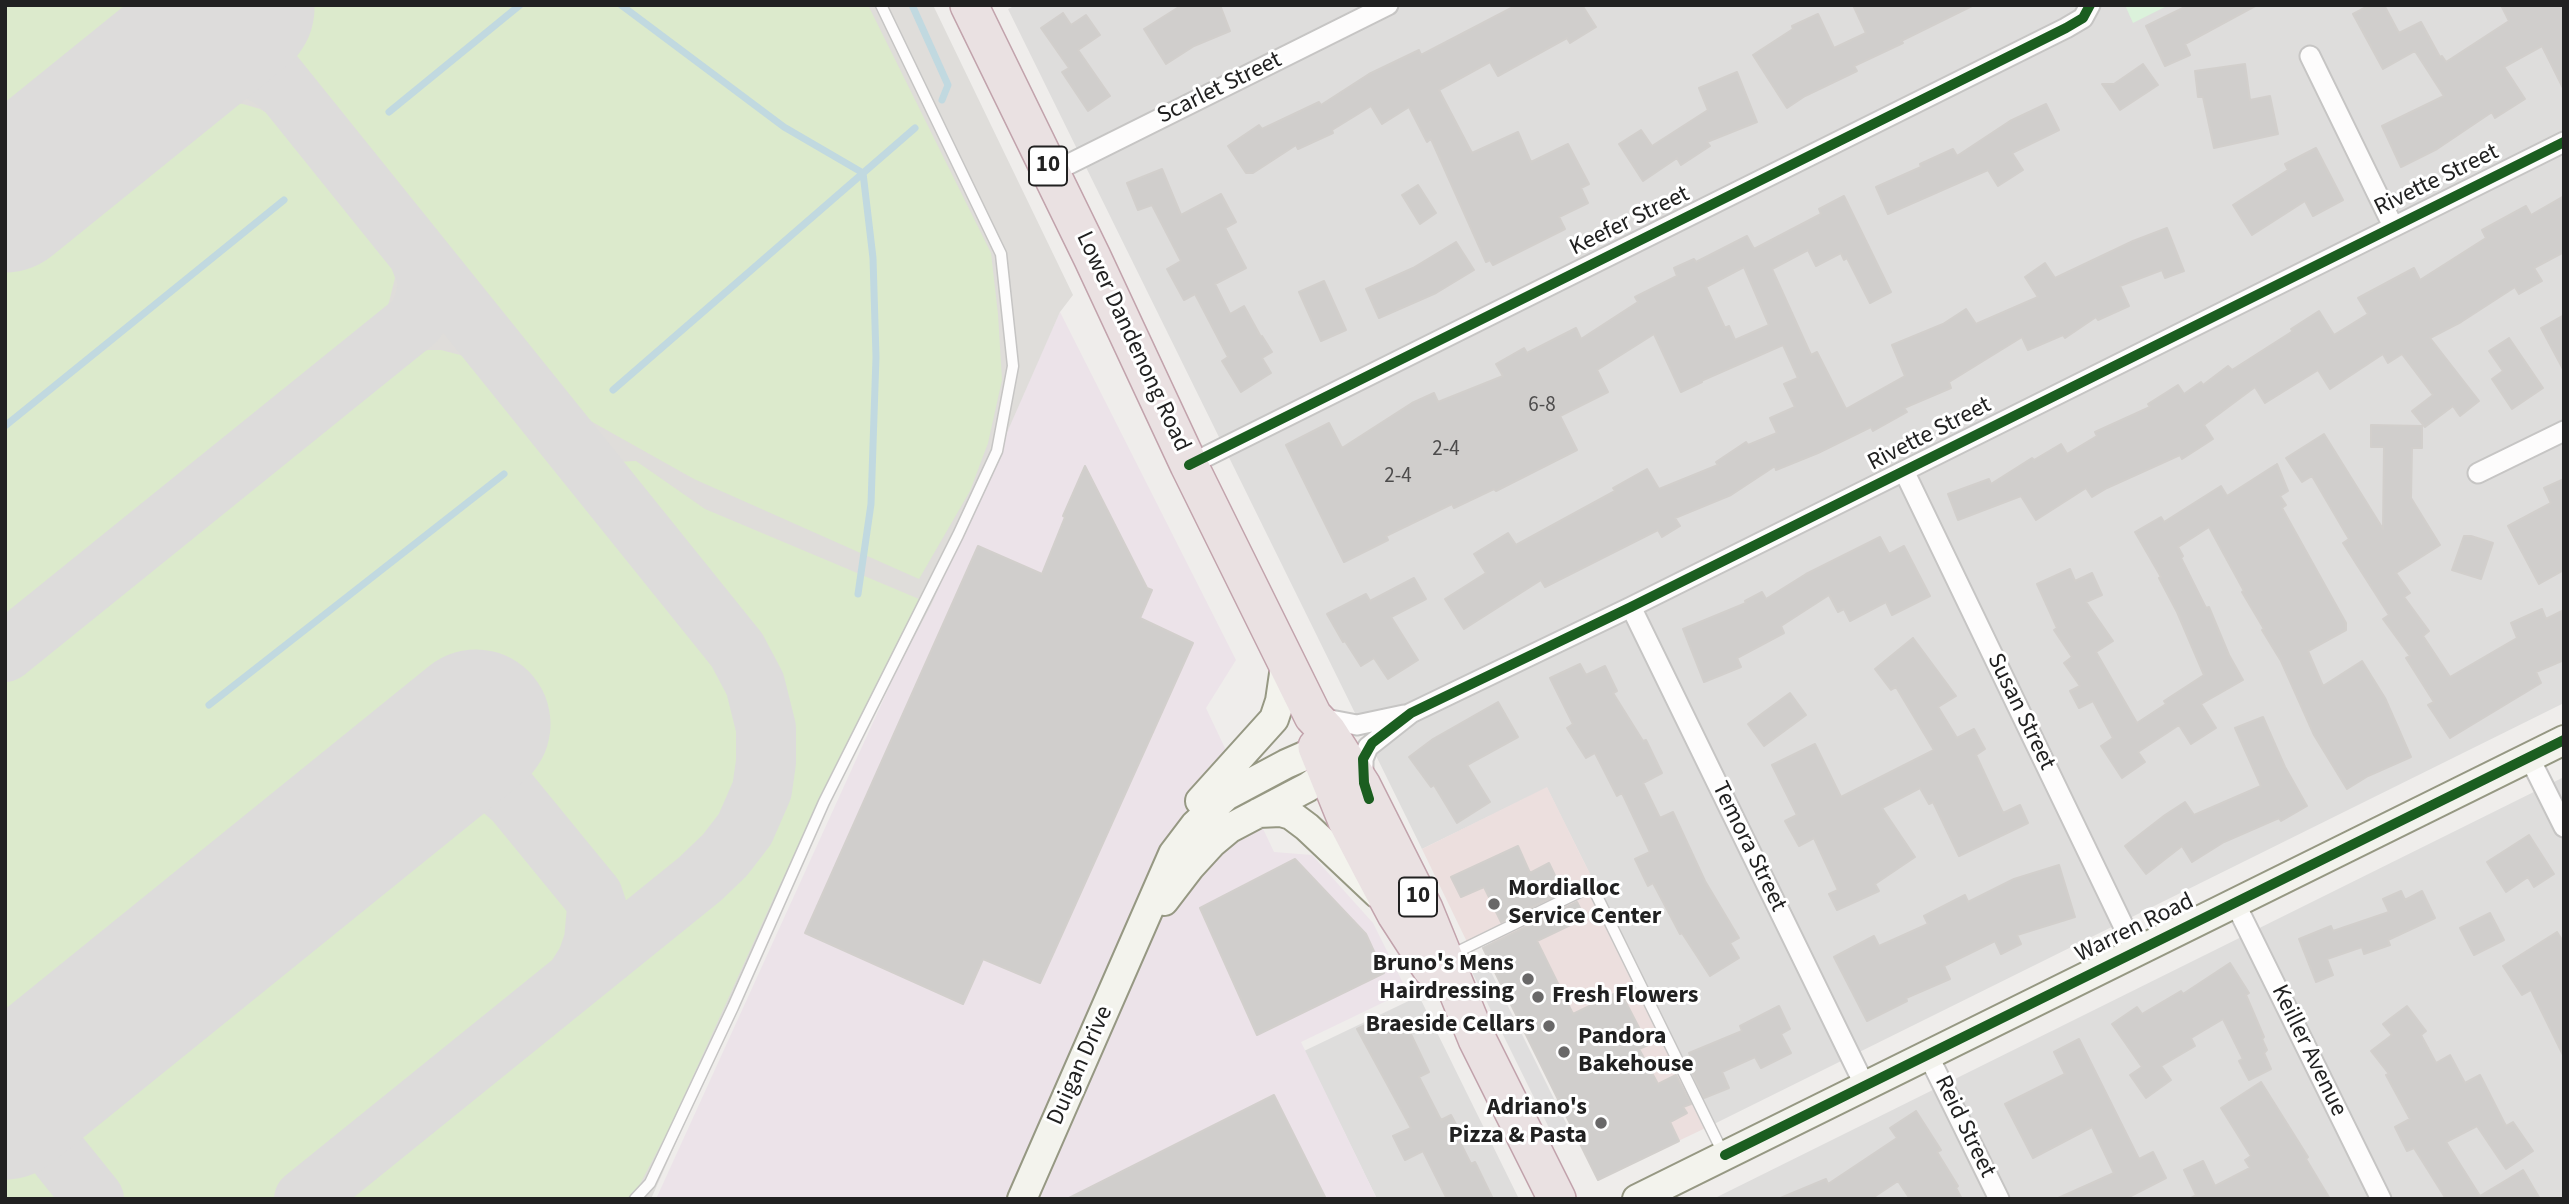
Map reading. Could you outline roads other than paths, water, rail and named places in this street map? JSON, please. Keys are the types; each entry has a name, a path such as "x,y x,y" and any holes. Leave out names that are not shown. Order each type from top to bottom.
{"highway":[{"name":"Lower Dandenong Road","path":"968,5 1286,660 1327,749 1347,821 1392,908 1477,1040"},
{"name":"Lower Dandenong Road","path":"1327,749 1369,799 1424,909 1477,1040 1557,1199"}],"main road":[{"path":"1173,854 1187,821 1204,795 1274,719 1280,701 1286,660"},
{"name":"Warren Road","path":"1637,1199 2564,740"},
{"name":"Duigan Drive","path":"1139,934 1190,867 1212,843 1230,828 1308,787 1327,749"},
{"name":"Duigan Drive","path":"1022,1199 1173,854 1195,825 1226,796 1286,764 1327,749"},
{"path":"1258,813 1291,815 1317,835 1392,908"}],"street":[{"name":"Scarlet Street","path":"1051,173 1388,5"},
{"name":"Keefer Street","path":"1189,465 2054,35 2076,23 2089,9"},
{"path":"2310,56 2393,226"},
{"name":"Rivette Street","path":"1369,799 1364,783 1363,758 1372,743 1411,713 1631,607 2564,142"},
{"path":"2478,473 2564,431"},
{"name":"Susan Street","path":"1904,471 2136,952"},
{"name":"Temora Street","path":"1631,607 1865,1086"},
{"name":"Rivette Street","path":"1327,749 1357,725 1411,713"},
{"path":"2529,757 2564,827"},
{"name":"Keiller Avenue","path":"2235,903 2381,1199"},
{"name":"Reid Street","path":"1928,1055 1999,1199"}],"lane":[{"path":"635,1199 650,1183 733,1007 824,802 997,451 1013,366 1001,254 881,5"},
{"path":"1445,958 1592,886 1725,1155"}],"waterway":[{"path":"389,112 520,5"},
{"path":"621,5 784,127 863,173 873,258 876,357 871,504 858,594"},
{"path":"912,5 948,85 942,100"},
{"path":"613,390 915,128"},
{"path":"5,426 284,200"},
{"path":"209,705 504,474"}],"place":[{"name":"Mordialloc Service Center","path":"1494,904"},
{"name":"Bruno's Mens Hairdressing","path":"1528,979"},
{"name":"Fresh Flowers","path":"1538,997"},
{"name":"Braeside Cellars","path":"1549,1026"},
{"name":"Pandora Bakehouse","path":"1564,1052"},
{"name":"Adriano's Pizza & Pasta","path":"1601,1123"}]}
